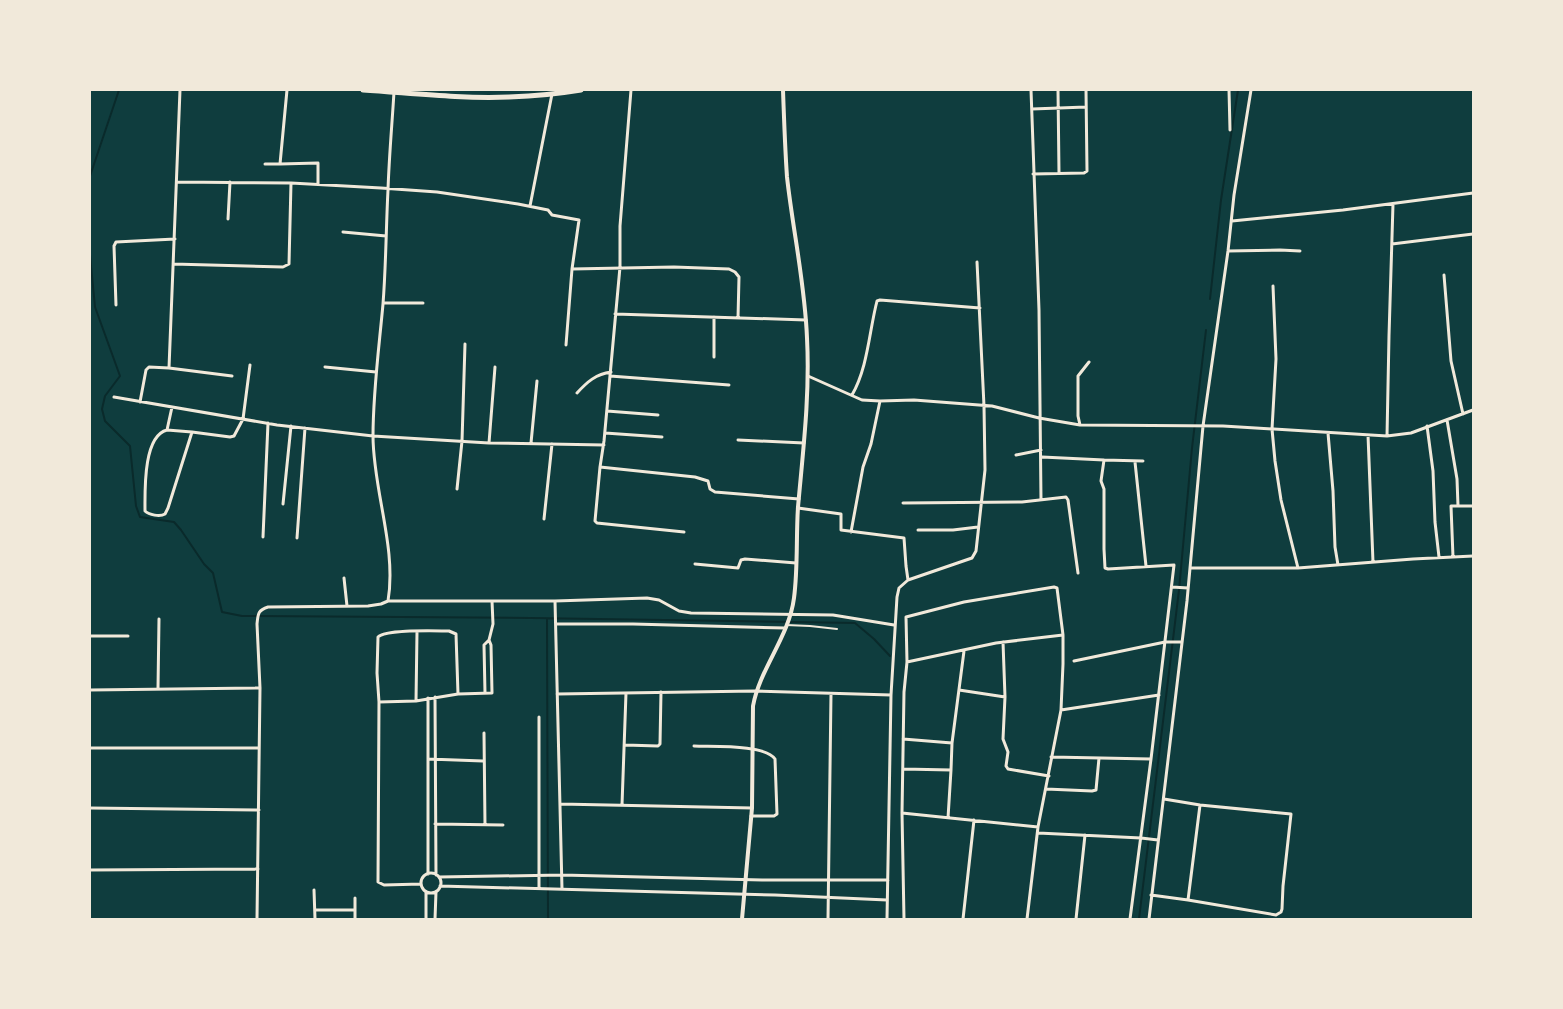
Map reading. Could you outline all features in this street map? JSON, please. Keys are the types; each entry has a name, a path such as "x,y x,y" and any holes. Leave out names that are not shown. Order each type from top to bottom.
{"highway":[{"path":"362,90 507,98 581,90"}],"street":[{"path":"170,368 180,90"},
{"path":"280,164 287,90"},
{"path":"631,90 620,226 620,267 604,445 596,501 596,522 684,532"},
{"path":"742,919 752,808 752,719 756,691 786,626 794,597 798,508 804,443 807,376 806,320 788,178 783,90"},
{"path":"1031,90 1039,310 1041,500"},
{"path":"1058,90 1059,173"},
{"path":"1033,174 1084,173 1087,171 1086,90"},
{"path":"1229,90 1230,130"},
{"path":"1149,919 1156,840 1164,799 1188,588 1203,426 1228,251 1234,195 1251,90"},
{"path":"388,601 391,585 389,559 374,459 373,436 376,372 383,303 394,92"},
{"path":"530,206 552,94"},
{"path":"1032,109 1086,107"},
{"path":"265,164 318,164 318,184"},
{"path":"177,182 318,184 437,192 530,206 548,210 552,214 579,220 572,269 566,344"},
{"path":"228,219 230,182"},
{"path":"174,264 284,268 287,266 289,264 291,183"},
{"path":"1232,220 1343,210 1473,193"},
{"path":"1387,436 1388,336 1393,204"},
{"path":"343,232 386,236"},
{"path":"1392,244 1473,234"},
{"path":"116,306 114,246 116,242 175,239"},
{"path":"1228,251 1300,251"},
{"path":"887,919 891,695 894,625 899,588 908,580 972,558 976,550 985,470 977,262"},
{"path":"572,269 620,267 729,269 739,277 738,318"},
{"path":"1444,275 1451,361 1463,414"},
{"path":"1273,286 1276,359 1272,429 1277,482 1298,568"},
{"path":"852,395 856,389 867,349 876,301 915,302 980,308"},
{"path":"383,303 423,303"},
{"path":"615,314 806,320"},
{"path":"714,317 714,357"},
{"path":"457,489 462,441 466,344"},
{"path":"1080,425 1078,416 1078,376 1089,362"},
{"path":"192,432 165,514 162,516 147,513 144,511 145,472 156,438 160,433 168,430 192,432 232,437 243,419 250,365"},
{"path":"489,443 495,367"},
{"path":"140,402 147,368 170,368 232,376"},
{"path":"325,368 376,372"},
{"path":"577,393 595,377 602,374 729,385"},
{"path":"807,376 862,400 880,402 914,400 984,406 1080,425 1187,425 1272,429 1368,437 1411,433 1473,410"},
{"path":"531,443 537,382"},
{"path":"114,397 268,423 373,436 489,443 604,445"},
{"path":"851,532 863,467 871,444 880,402"},
{"path":"168,430 172,407"},
{"path":"607,410 658,415"},
{"path":"1447,420 1457,479 1458,506"},
{"path":"263,537 268,423"},
{"path":"283,504 290,426"},
{"path":"1427,426 1433,471 1435,522 1439,557"},
{"path":"297,538 305,428"},
{"path":"605,433 662,437"},
{"path":"1328,433 1334,491 1335,547 1338,565"},
{"path":"1368,437 1373,562"},
{"path":"738,440 804,443"},
{"path":"544,519 552,444"},
{"path":"1016,455 1041,450"},
{"path":"1042,457 1143,461"},
{"path":"1104,460 1101,481 1104,488 1105,568 1174,565 1174,587 1130,919"},
{"path":"1135,462 1146,566"},
{"path":"600,467 695,476 708,481 710,489 715,492 799,500"},
{"path":"903,504 981,503 1065,497 1068,500 1078,573"},
{"path":"1453,557 1451,506 1473,506"},
{"path":"798,508 841,514 840,529 904,538 908,580"},
{"path":"918,530 953,530 978,527"},
{"path":"1190,568 1298,568 1473,556"},
{"path":"695,564 738,568 742,560 745,559 796,563"},
{"path":"344,578 346,606"},
{"path":"904,919 902,813 907,662 906,617 964,602 1054,586 1057,588 1064,635 1061,710 1038,827 1027,919"},
{"path":"1174,587 1188,588"},
{"path":"257,919 260,688 257,624 260,610 268,606 371,605 388,601 556,601 653,598 664,602 673,609 691,613 790,616 833,615 894,625"},
{"path":"485,693 484,645 489,640 493,624 492,601"},
{"path":"556,601 562,889"},
{"path":"158,688 159,619"},
{"path":"555,622 786,626"},
{"path":"421,884 384,885 378,882 380,702 377,673 378,637 383,634 417,632 449,631 456,634 458,694"},
{"path":"416,701 417,632"},
{"path":"907,662 1004,642 1064,635"},
{"path":"90,636 128,636"},
{"path":"380,702 416,701 458,694 492,693 492,645 489,640"},
{"path":"1004,642 1005,697 1003,736 1008,752 1007,768 1049,776"},
{"path":"1074,661 1166,642 1181,642"},
{"path":"948,818 952,743 964,651"},
{"path":"90,690 260,688"},
{"path":"959,690 1005,697"},
{"path":"557,694 756,691 891,695"},
{"path":"625,745 658,746 660,744 661,692"},
{"path":"622,805 626,693"},
{"path":"828,919 831,694"},
{"path":"1061,710 1159,695"},
{"path":"428,698 428,874"},
{"path":"435,698 435,824 437,876 440,886"},
{"path":"540,718 541,888"},
{"path":"484,734 485,825"},
{"path":"903,739 952,743"},
{"path":"694,746 752,749 768,752 776,758 776,814 774,816 751,816"},
{"path":"90,748 259,748"},
{"path":"1051,757 1151,759"},
{"path":"1046,789 1096,790 1099,758"},
{"path":"428,759 484,761"},
{"path":"903,769 951,770"},
{"path":"1151,895 1276,915 1281,912 1282,908 1291,814 1200,805 1164,799"},
{"path":"560,804 752,808"},
{"path":"1188,900 1200,805"},
{"path":"90,808 259,810"},
{"path":"902,813 1038,827"},
{"path":"962,919 974,820"},
{"path":"435,824 503,825"},
{"path":"1038,833 1156,840"},
{"path":"1076,919 1086,835"},
{"path":"90,870 258,869"},
{"path":"421,884 424,876 428,874 437,876 562,875 746,880 888,880"},
{"path":"421,884 426,892 426,919"},
{"path":"440,886 744,894 887,900"},
{"path":"435,919 436,892 440,886"},
{"path":"314,890 314,919"},
{"path":"426,892 436,892"},
{"path":"355,898 355,919"},
{"path":"314,910 355,910"}],"lane":[{"path":"786,626 837,629"}],"waterway":[{"path":"90,176 119,90"},
{"path":"1210,299 1221,200 1238,90"},
{"path":"90,255 95,307 120,376 105,396 102,409 105,421 130,446 136,506 140,517 174,522 181,530 204,564 213,573 222,612 242,616 855,623 890,656"},
{"path":"1139,919 1179,590 1192,448 1206,330"},
{"path":"547,619 548,919"}]}
